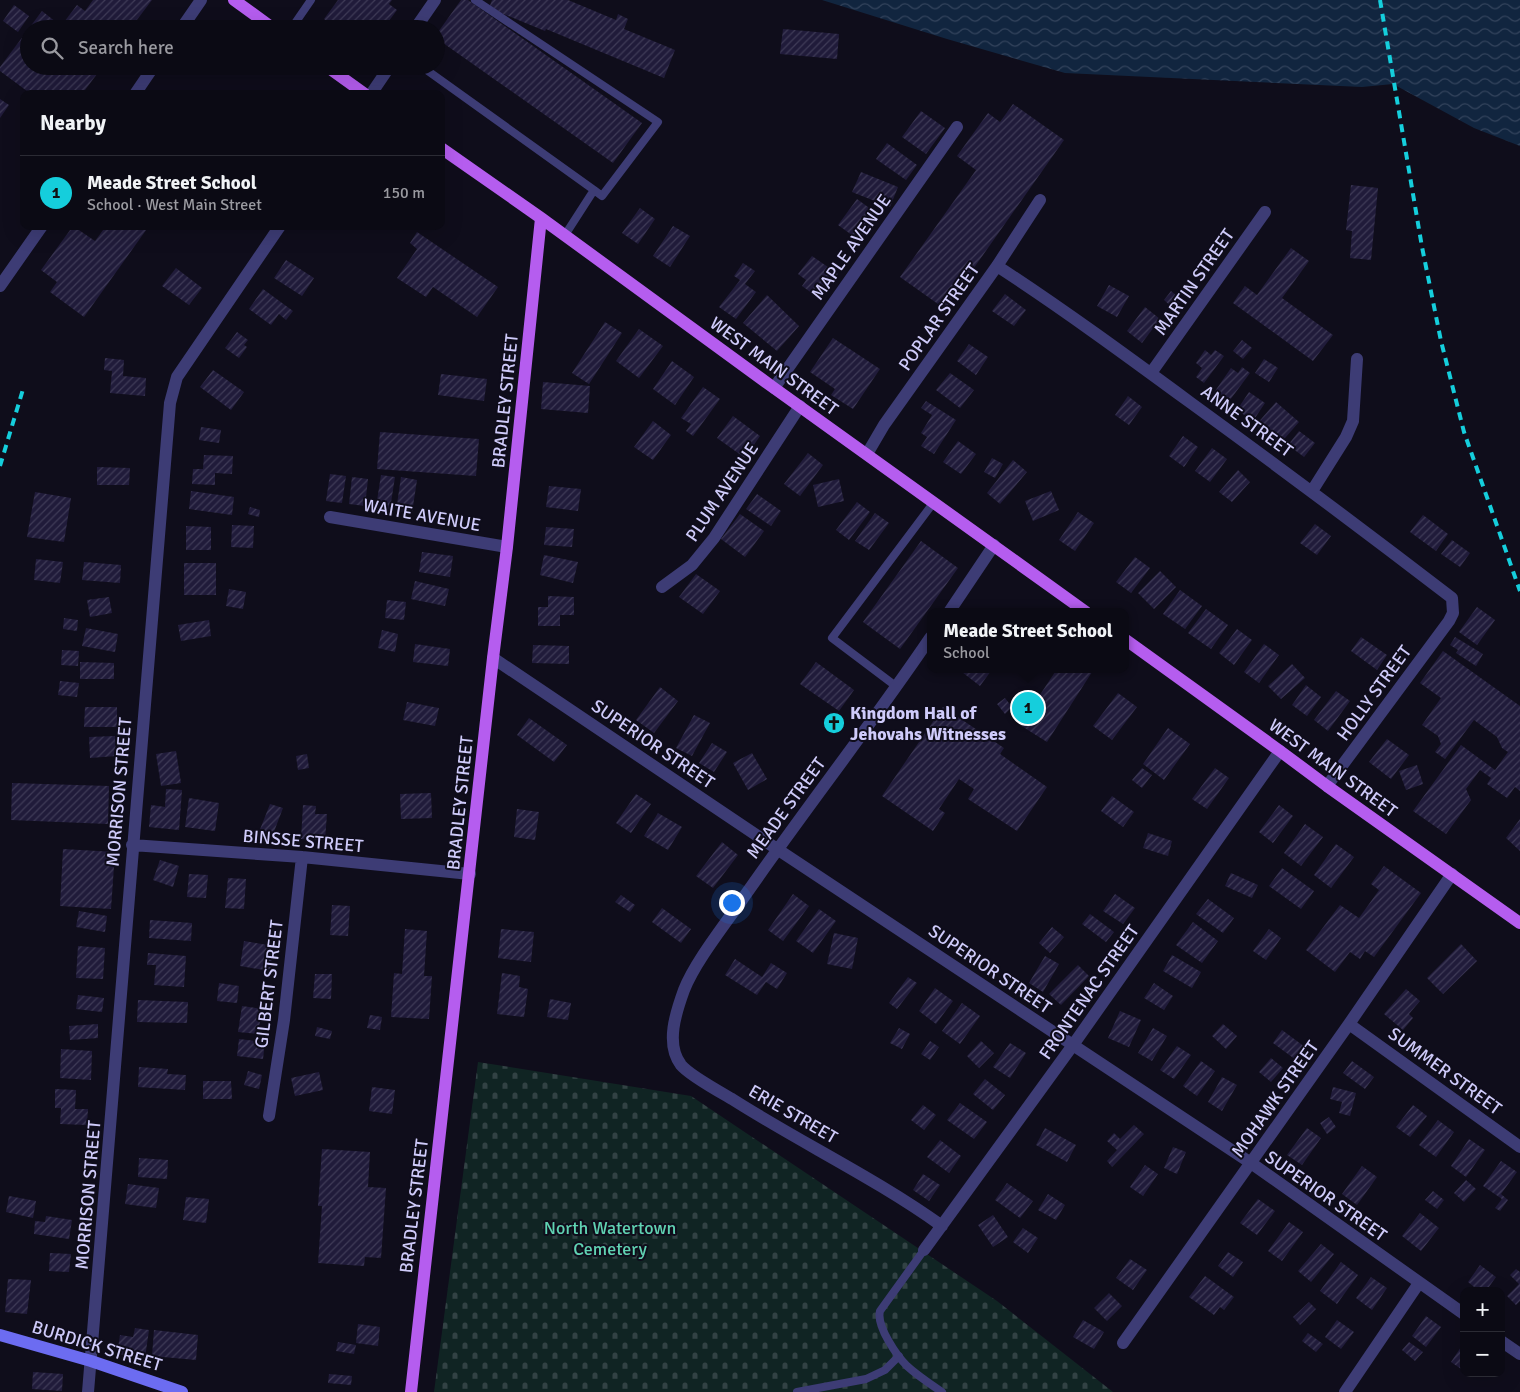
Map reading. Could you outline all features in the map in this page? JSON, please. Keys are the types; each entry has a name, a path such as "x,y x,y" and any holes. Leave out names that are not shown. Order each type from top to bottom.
{"main road":[{"path":"234,0 262,20"},
{"path":"338,75 359,90"},
{"name":"WEST MAIN STREET","path":"445,151 565,235 1081,608"},
{"name":"BRADLEY STREET","path":"411,1392 507,547 541,218"},
{"name":"WEST MAIN STREET","path":"1129,642 1327,786 1520,922"}],"street":[{"path":"187,20 201,0"},
{"path":"421,20 435,0"},
{"path":"138,90 148,75"},
{"path":"374,90 384,75"},
{"name":"MAPLE AVENUE","path":"774,388 957,126"},
{"name":"POPLAR STREET","path":"867,454 884,425 1040,200"},
{"name":"MARTIN STREET","path":"1151,373 1265,212"},
{"path":"0,286 39,230"},
{"name":"MORRISON STREET","path":"88,1392 170,403 178,377 277,230"},
{"name":"ANNE STREET","path":"996,266 1035,291 1151,373 1312,491 1452,598 1453,613 1449,621"},
{"path":"1312,491 1346,437 1353,421 1357,359"},
{"name":"PLUM AVENUE","path":"662,587 692,565 714,538 800,406"},
{"name":"WAITE AVENUE","path":"330,517 507,547"},
{"path":"952,608 994,545"},
{"name":"HOLLY STREET","path":"1327,786 1449,621"},
{"name":"MEADE STREET","path":"680,1003 685,989 701,960 777,849 897,687 927,642"},
{"name":"SUPERIOR STREET","path":"493,658 1251,1163 1460,1311"},
{"name":"FRONTENAC STREET","path":"924,1250 1073,1045 1280,751"},
{"name":"BINSSE STREET","path":"132,845 302,857 470,874"},
{"name":"GILBERT STREET","path":"269,1116 284,1020 302,857"},
{"name":"MOHAWK STREET","path":"1123,1343 1349,1024 1452,874"},
{"name":"ERIE STREET","path":"680,1003 673,1024 674,1048 681,1065 696,1077 775,1127 851,1168 917,1208 942,1226"},
{"name":"SUMMER STREET","path":"1349,1024 1520,1147"},
{"path":"1345,1392 1419,1283"},
{"name":"BURDICK STREET","path":"0,1335 91,1361 182,1392"},
{"path":"1505,1344 1520,1354"}],"lane":[{"path":"297,20 311,0"},
{"path":"434,75 602,196 658,122 475,0"},
{"path":"565,235 594,190"},
{"path":"897,687 832,638 934,502"},
{"path":"924,1250 880,1311 878,1317 899,1356 908,1366 942,1392"},
{"path":"797,1392 866,1379 885,1370 899,1356"},
{"path":"923,1378 929,1392"}],"green space":[{"name":"North Watertown Cemetery","path":"478,1062 691,1096 997,1301 1113,1392 434,1392"}],"water":[{"path":"822,0 1520,0 1520,146 1474,128 1393,84 1362,87 1065,73"}],"building":[{"path":"93,0 152,0 137,20 66,20 77,5 85,11"},
{"path":"338,0 392,0 389,4 397,10 390,20 324,19"},
{"path":"461,0 468,0 642,123 613,163 445,44 445,22"},
{"path":"492,0 568,0 616,20 618,14 628,19 624,29 675,50 664,78 546,29 545,31 489,8"},
{"path":"14,5 29,16 26,20 20,20 18,32 3,21"},
{"path":"42,11 53,20 35,20"},
{"path":"783,29 839,34 837,59 780,54"},
{"path":"20,40 20,75 96,75 85,90 26,90 0,71 0,67"},
{"path":"0,99 9,105 0,118"},
{"path":"1013,104 1064,140 945,309 900,277 976,170 957,156 988,113 1000,122"},
{"path":"921,111 945,128 926,154 902,137"},
{"path":"887,143 917,165 906,180 876,159"},
{"path":"861,172 898,187 890,207 852,192"},
{"path":"1351,185 1378,188 1371,260 1350,258 1352,231 1346,230"},
{"path":"857,199 879,215 860,241 838,225"},
{"path":"640,208 655,219 638,244 622,233"},
{"path":"673,226 690,236 670,267 653,256"},
{"path":"70,230 79,230 95,241 103,230 146,230 84,317 50,292 57,282 41,270"},
{"path":"417,232 498,287 477,317 433,287 426,297 397,278 417,249 410,243"},
{"path":"1291,248 1309,261 1282,298 1333,335 1313,361 1233,303 1245,286 1257,295"},
{"path":"812,256 838,274 820,299 802,286 806,280 798,274"},
{"path":"286,260 314,278 302,296 274,278"},
{"path":"743,263 755,271 745,284 756,292 736,319 719,307 740,280 734,276"},
{"path":"176,268 202,288 189,305 162,286"},
{"path":"1109,285 1129,296 1117,317 1097,306"},
{"path":"263,289 293,311 286,320 279,314 271,325 249,309"},
{"path":"1171,291 1182,300 1174,309 1164,300"},
{"path":"1005,294 1026,310 1014,326 992,311"},
{"path":"767,295 799,326 777,351 743,323"},
{"path":"1145,307 1160,319 1142,343 1127,331"},
{"path":"605,322 622,333 589,384 572,373"},
{"path":"639,329 663,346 639,378 616,361"},
{"path":"237,332 248,340 244,345 247,347 239,358 225,348"},
{"path":"833,338 880,369 853,409 831,395 835,389 810,372"},
{"path":"1242,340 1252,348 1243,359 1233,351"},
{"path":"969,344 988,357 976,375 957,361"},
{"path":"1205,350 1211,355 1215,350 1224,356 1204,383 1196,377 1202,368 1196,363"},
{"path":"105,358 124,360 123,376 146,378 145,396 110,393 112,371 104,370"},
{"path":"1264,359 1278,368 1269,382 1255,373"},
{"path":"672,361 694,377 675,405 653,389"},
{"path":"1242,367 1250,373 1227,404 1213,394 1231,368 1238,373"},
{"path":"213,370 244,392 231,410 200,387"},
{"path":"950,373 974,390 960,408 936,390"},
{"path":"441,374 487,379 484,401 438,395"},
{"path":"543,382 590,386 588,413 541,409"},
{"path":"703,387 720,399 693,436 686,431 691,424 681,418"},
{"path":"1249,392 1265,403 1253,421 1237,410"},
{"path":"1128,396 1142,407 1129,425 1115,415"},
{"path":"926,401 956,420 934,454 921,446 927,437 921,433 932,415 921,408"},
{"path":"1276,402 1299,422 1279,445 1256,425"},
{"path":"733,416 760,436 745,458 717,438"},
{"path":"653,421 671,435 653,460 634,447"},
{"path":"201,427 221,430 219,443 199,440"},
{"path":"1299,431 1315,443 1304,457 1288,445"},
{"path":"380,432 479,439 476,476 377,469"},
{"path":"1183,436 1198,447 1184,467 1169,456"},
{"path":"958,441 976,454 961,474 943,462"},
{"path":"1212,448 1227,459 1210,482 1195,471"},
{"path":"808,453 823,465 800,496 784,484"},
{"path":"204,455 233,456 232,474 215,473 215,485 192,484 193,469 203,469"},
{"path":"992,458 1003,464 995,478 984,472"},
{"path":"1013,460 1027,472 1000,504 987,493"},
{"path":"97,467 130,468 129,485 97,485"},
{"path":"1238,470 1250,482 1232,502 1219,492"},
{"path":"330,474 346,476 342,503 326,501"},
{"path":"381,475 395,477 390,509 376,507"},
{"path":"352,477 368,479 365,506 349,504"},
{"path":"401,477 417,480 412,513 396,511"},
{"path":"839,479 844,501 818,507 813,485"},
{"path":"549,486 581,489 578,511 546,507"},
{"path":"191,491 234,497 232,515 189,509"},
{"path":"1051,491 1059,510 1033,521 1025,501"},
{"path":"35,492 71,498 64,542 27,537"},
{"path":"757,494 781,511 771,526 746,509"},
{"path":"857,502 870,512 849,540 836,530"},
{"path":"250,507 260,510 259,517 248,514"},
{"path":"1078,512 1094,523 1075,551 1059,540"},
{"path":"875,513 889,523 869,550 855,541"},
{"path":"740,514 764,531 745,557 721,539"},
{"path":"1423,515 1448,534 1436,551 1410,532"},
{"path":"1315,524 1331,536 1317,555 1300,543"},
{"path":"232,525 254,526 253,548 231,547"},
{"path":"186,526 211,527 211,550 186,550"},
{"path":"546,527 574,529 572,547 544,545"},
{"path":"1452,540 1470,553 1460,567 1441,554"},
{"path":"921,541 958,568 929,608 927,608 927,611 900,649 863,622"},
{"path":"422,552 453,556 450,577 419,572"},
{"path":"544,555 578,562 573,583 540,575"},
{"path":"1135,557 1150,568 1131,593 1116,582"},
{"path":"36,559 63,562 60,583 34,580"},
{"path":"84,562 121,565 120,583 82,580"},
{"path":"184,563 216,563 216,595 184,595"},
{"path":"1160,571 1176,587 1154,609 1138,593"},
{"path":"696,574 720,591 703,614 679,597"},
{"path":"415,581 449,589 445,606 411,599"},
{"path":"229,589 246,592 243,609 226,606"},
{"path":"1180,590 1202,606 1185,629 1163,614"},
{"path":"548,596 574,597 574,615 560,615 560,626 538,626 538,607 548,607"},
{"path":"109,597 112,613 90,617 87,600"},
{"path":"387,600 406,602 404,620 385,618"},
{"path":"1477,607 1495,620 1477,645 1459,632"},
{"path":"1206,609 1228,625 1211,649 1188,633"},
{"path":"64,618 78,620 77,631 63,629"},
{"path":"209,620 211,636 181,641 178,625"},
{"path":"86,628 118,634 115,652 82,646"},
{"path":"1237,629 1252,640 1234,665 1219,653"},
{"path":"382,630 398,634 395,652 378,648"},
{"path":"1361,637 1387,655 1377,670 1351,651"},
{"path":"1455,637 1483,654 1476,666 1456,653 1458,650 1450,645"},
{"path":"415,644 450,649 448,666 413,662"},
{"path":"1264,644 1279,655 1259,683 1244,672"},
{"path":"533,645 569,646 569,664 532,663"},
{"path":"62,650 79,651 78,666 61,665"},
{"path":"1443,651 1520,706 1520,791 1515,787 1507,798 1487,784 1491,778 1480,770 1466,789 1471,800 1446,834 1413,811 1461,745 1495,770 1508,752 1502,748 1497,737 1474,720 1445,759 1435,752 1441,744 1438,736 1422,725 1441,698 1420,683"},
{"path":"80,662 114,663 114,679 80,679"},
{"path":"816,662 854,690 839,711 800,684"},
{"path":"1292,664 1305,678 1281,699 1268,686"},
{"path":"963,673 990,673 980,686"},
{"path":"1054,673 1091,673 1047,742 1020,725"},
{"path":"60,681 79,683 77,697 58,695"},
{"path":"1306,685 1321,697 1307,716 1292,705"},
{"path":"660,687 678,701 654,733 636,720"},
{"path":"1336,691 1350,701 1328,731 1314,720"},
{"path":"1118,693 1137,707 1112,740 1093,726"},
{"path":"1005,698 1012,707 1005,714 997,704"},
{"path":"407,702 439,708 435,726 403,720"},
{"path":"85,707 117,707 117,727 84,727"},
{"path":"943,707 1004,748 1000,754 1047,787 1017,831 968,799 974,789 959,779 939,809 945,813 933,831 882,796"},
{"path":"694,715 710,723 692,756 676,748"},
{"path":"529,718 567,745 554,762 517,735"},
{"path":"1168,728 1190,744 1164,780 1143,764"},
{"path":"115,736 116,756 90,758 89,737"},
{"path":"1387,739 1409,755 1391,779 1369,762"},
{"path":"712,743 727,752 714,772 699,763"},
{"path":"176,751 181,783 161,786 156,754"},
{"path":"752,753 767,779 748,790 733,763"},
{"path":"307,754 309,768 298,770 296,756"},
{"path":"1417,765 1423,784 1406,790 1399,771"},
{"path":"1142,768 1152,775 1142,788 1132,780"},
{"path":"1215,768 1229,778 1207,809 1192,799"},
{"path":"12,783 109,786 108,824 11,820"},
{"path":"166,789 182,790 179,830 149,827 151,805 165,807"},
{"path":"431,793 432,818 401,819 400,794"},
{"path":"636,794 651,804 631,833 616,823"},
{"path":"1112,796 1134,812 1123,827 1101,811"},
{"path":"189,798 219,803 215,831 185,827"},
{"path":"270,804 283,808 272,837 259,832"},
{"path":"303,805 316,806 315,814 327,814 325,840 301,839"},
{"path":"1279,805 1293,816 1273,843 1259,832"},
{"path":"517,809 539,812 535,840 514,837"},
{"path":"658,813 682,827 668,850 644,836"},
{"path":"1520,819 1520,851 1506,838"},
{"path":"1305,824 1323,837 1301,866 1284,853"},
{"path":"1148,833 1172,841 1168,856 1143,848"},
{"path":"722,842 738,855 713,888 696,876"},
{"path":"1336,844 1354,857 1331,888 1314,875"},
{"path":"63,849 115,852 111,909 60,906"},
{"path":"160,860 179,866 173,887 153,880"},
{"path":"1384,866 1421,893 1374,957 1365,951 1360,959 1350,952 1335,972 1306,950 1340,905 1359,918 1379,890 1371,884"},
{"path":"1282,868 1314,891 1301,909 1269,886"},
{"path":"1231,873 1258,885 1252,898 1225,886"},
{"path":"189,874 208,875 206,898 187,897"},
{"path":"228,878 246,879 244,909 225,908"},
{"path":"793,894 809,906 783,941 768,930"},
{"path":"1115,894 1135,908 1123,924 1103,911"},
{"path":"621,895 635,905 630,912 615,902"},
{"path":"1208,899 1234,918 1223,933 1196,914"},
{"path":"332,905 350,906 348,936 330,935"},
{"path":"662,908 691,929 681,943 652,922"},
{"path":"819,909 836,921 813,953 796,941"},
{"path":"79,911 107,916 105,932 76,927"},
{"path":"1090,914 1114,932 1106,942 1082,924"},
{"path":"150,920 192,923 191,941 149,938"},
{"path":"1193,922 1218,941 1202,963 1176,945"},
{"path":"1052,927 1064,937 1050,953 1039,943"},
{"path":"405,929 427,931 424,976 432,976 429,1019 391,1017 394,973 402,974"},
{"path":"501,929 534,932 531,962 498,958"},
{"path":"1269,929 1281,938 1266,960 1253,951"},
{"path":"834,933 858,938 852,969 827,964"},
{"path":"244,941 274,946 270,971 240,966"},
{"path":"1461,944 1477,961 1443,994 1427,978"},
{"path":"78,946 105,948 103,979 76,978"},
{"path":"148,953 186,956 184,987 154,985 156,965 147,965"},
{"path":"1172,955 1201,972 1192,988 1163,971"},
{"path":"1045,956 1059,964 1043,992 1029,983"},
{"path":"735,959 762,977 771,963 787,973 777,989 766,982 757,995 725,975"},
{"path":"1078,965 1089,976 1061,1005 1049,994"},
{"path":"502,973 520,976 519,987 528,989 524,1017 497,1014"},
{"path":"315,974 332,974 331,999 313,998"},
{"path":"908,977 917,983 897,1009 889,1003"},
{"path":"219,983 239,986 237,1003 217,1001"},
{"path":"1154,983 1173,996 1164,1010 1144,998"},
{"path":"935,988 953,1001 936,1024 919,1011"},
{"path":"1406,989 1420,1001 1409,1014 1413,1018 1403,1030 1384,1014"},
{"path":"78,995 104,998 102,1012 76,1009"},
{"path":"550,999 571,1003 568,1020 547,1017"},
{"path":"138,1000 188,1002 187,1023 137,1022"},
{"path":"962,1003 980,1016 960,1044 942,1031"},
{"path":"242,1006 262,1009 258,1034 238,1032"},
{"path":"1120,1011 1141,1020 1129,1047 1108,1038"},
{"path":"370,1015 382,1017 380,1030 367,1028"},
{"path":"98,1024 98,1038 70,1040 69,1026"},
{"path":"1223,1024 1237,1036 1226,1049 1212,1036"},
{"path":"317,1027 332,1031 330,1039 315,1036"},
{"path":"899,1028 910,1034 902,1049 890,1043"},
{"path":"1153,1028 1167,1036 1152,1061 1138,1053"},
{"path":"1282,1030 1305,1047 1296,1060 1273,1043"},
{"path":"239,1039 265,1042 263,1059 237,1056"},
{"path":"930,1041 939,1047 930,1060 921,1054"},
{"path":"981,1041 994,1053 979,1068 967,1056"},
{"path":"1010,1043 1026,1053 1010,1078 993,1067"},
{"path":"1177,1046 1191,1055 1174,1079 1160,1070"},
{"path":"61,1049 92,1051 91,1080 60,1078"},
{"path":"1271,1058 1283,1068 1271,1082 1259,1072"},
{"path":"1201,1061 1215,1071 1197,1096 1183,1086"},
{"path":"1352,1061 1374,1077 1365,1089 1343,1073"},
{"path":"139,1067 168,1069 167,1074 186,1075 185,1090 138,1087"},
{"path":"248,1071 262,1075 259,1089 244,1085"},
{"path":"319,1072 323,1090 295,1096 291,1078"},
{"path":"1222,1077 1237,1085 1222,1111 1208,1102"},
{"path":"985,1079 1005,1095 993,1110 973,1094"},
{"path":"203,1081 231,1081 232,1099 203,1099"},
{"path":"372,1087 395,1090 392,1114 369,1111"},
{"path":"1333,1087 1356,1093 1350,1116 1339,1113 1342,1102 1330,1099"},
{"path":"55,1089 76,1090 75,1109 88,1109 87,1125 60,1124 61,1108 55,1108"},
{"path":"960,1103 987,1122 974,1139 947,1120"},
{"path":"923,1105 936,1115 924,1130 911,1120"},
{"path":"1413,1105 1427,1116 1410,1137 1396,1127"},
{"path":"1329,1117 1336,1127 1327,1134 1320,1123"},
{"path":"1438,1120 1454,1132 1436,1157 1419,1145"},
{"path":"1134,1125 1144,1134 1112,1167 1107,1161 1117,1150 1107,1141 1114,1133 1120,1139"},
{"path":"1045,1128 1076,1145 1067,1162 1036,1145"},
{"path":"1307,1128 1321,1138 1302,1165 1287,1155"},
{"path":"1469,1139 1485,1150 1466,1177 1451,1166"},
{"path":"940,1140 961,1156 949,1173 927,1157"},
{"path":"1173,1147 1186,1152 1177,1174 1164,1168"},
{"path":"322,1149 370,1152 368,1187 386,1188 381,1258 365,1257 364,1266 318,1263 322,1206 318,1206"},
{"path":"139,1158 168,1160 167,1179 138,1177"},
{"path":"1501,1161 1517,1172 1501,1194 1508,1200 1500,1211 1495,1208 1502,1199 1483,1186"},
{"path":"1145,1165 1158,1174 1143,1196 1130,1187"},
{"path":"1362,1166 1377,1177 1357,1205 1342,1194"},
{"path":"923,1174 940,1185 929,1201 913,1190"},
{"path":"1466,1180 1476,1189 1464,1202 1454,1193"},
{"path":"1007,1183 1033,1201 1020,1218 995,1200"},
{"path":"128,1184 159,1188 156,1208 125,1204"},
{"path":"1433,1191 1444,1200 1437,1209 1425,1200"},
{"path":"1048,1194 1065,1205 1056,1220 1038,1210"},
{"path":"9,1196 36,1201 33,1218 6,1212"},
{"path":"186,1197 209,1199 206,1223 183,1220"},
{"path":"1258,1199 1275,1211 1257,1235 1240,1223"},
{"path":"1420,1213 1439,1228 1421,1251 1402,1236"},
{"path":"993,1215 1008,1237 993,1247 978,1225"},
{"path":"46,1216 72,1220 69,1239 34,1234 35,1221 45,1222"},
{"path":"1289,1222 1303,1232 1282,1261 1268,1251"},
{"path":"1023,1228 1038,1238 1028,1253 1013,1242"},
{"path":"1321,1244 1334,1254 1311,1282 1298,1271"},
{"path":"1228,1252 1243,1262 1233,1277 1218,1266"},
{"path":"50,1253 71,1254 69,1272 49,1271"},
{"path":"1130,1259 1147,1270 1133,1290 1116,1278"},
{"path":"1341,1262 1358,1275 1337,1304 1320,1291"},
{"path":"1480,1265 1496,1277 1489,1287 1474,1287 1468,1282"},
{"path":"1516,1269 1520,1272 1520,1301 1516,1305 1507,1296 1519,1284 1510,1275"},
{"path":"1205,1276 1234,1297 1224,1310 1220,1307 1214,1315 1189,1297"},
{"path":"1371,1277 1387,1288 1372,1310 1356,1298"},
{"path":"8,1279 31,1280 27,1314 5,1312"},
{"path":"1109,1293 1122,1306 1107,1321 1094,1308"},
{"path":"1309,1302 1316,1309 1300,1325 1293,1317"},
{"path":"1426,1316 1441,1327 1426,1347 1412,1336"},
{"path":"1083,1320 1104,1332 1094,1349 1073,1337"},
{"path":"1337,1320 1354,1332 1341,1349 1325,1337"},
{"path":"358,1324 380,1327 378,1346 356,1343"},
{"path":"135,1328 149,1330 145,1358 117,1354 120,1335 133,1337"},
{"path":"154,1330 198,1335 196,1360 152,1356"},
{"path":"1308,1333 1323,1344 1316,1352 1302,1341"},
{"path":"338,1342 356,1345 354,1354 336,1351"},
{"path":"1409,1342 1423,1352 1415,1361 1402,1350"},
{"path":"1460,1348 1460,1368 1451,1362"},
{"path":"33,1372 63,1374 62,1391 32,1389"},
{"path":"329,1374 352,1376 351,1385 328,1383"}],"railway":[{"path":"1380,0 1422,247 1441,341 1464,432 1520,591"},
{"path":"0,466 24,386"}],"place":[{"name":"Meade Street School","path":"1028,708"},
{"name":"Kingdom Hall of Jehovahs Witnesses","path":"834,723"}]}
